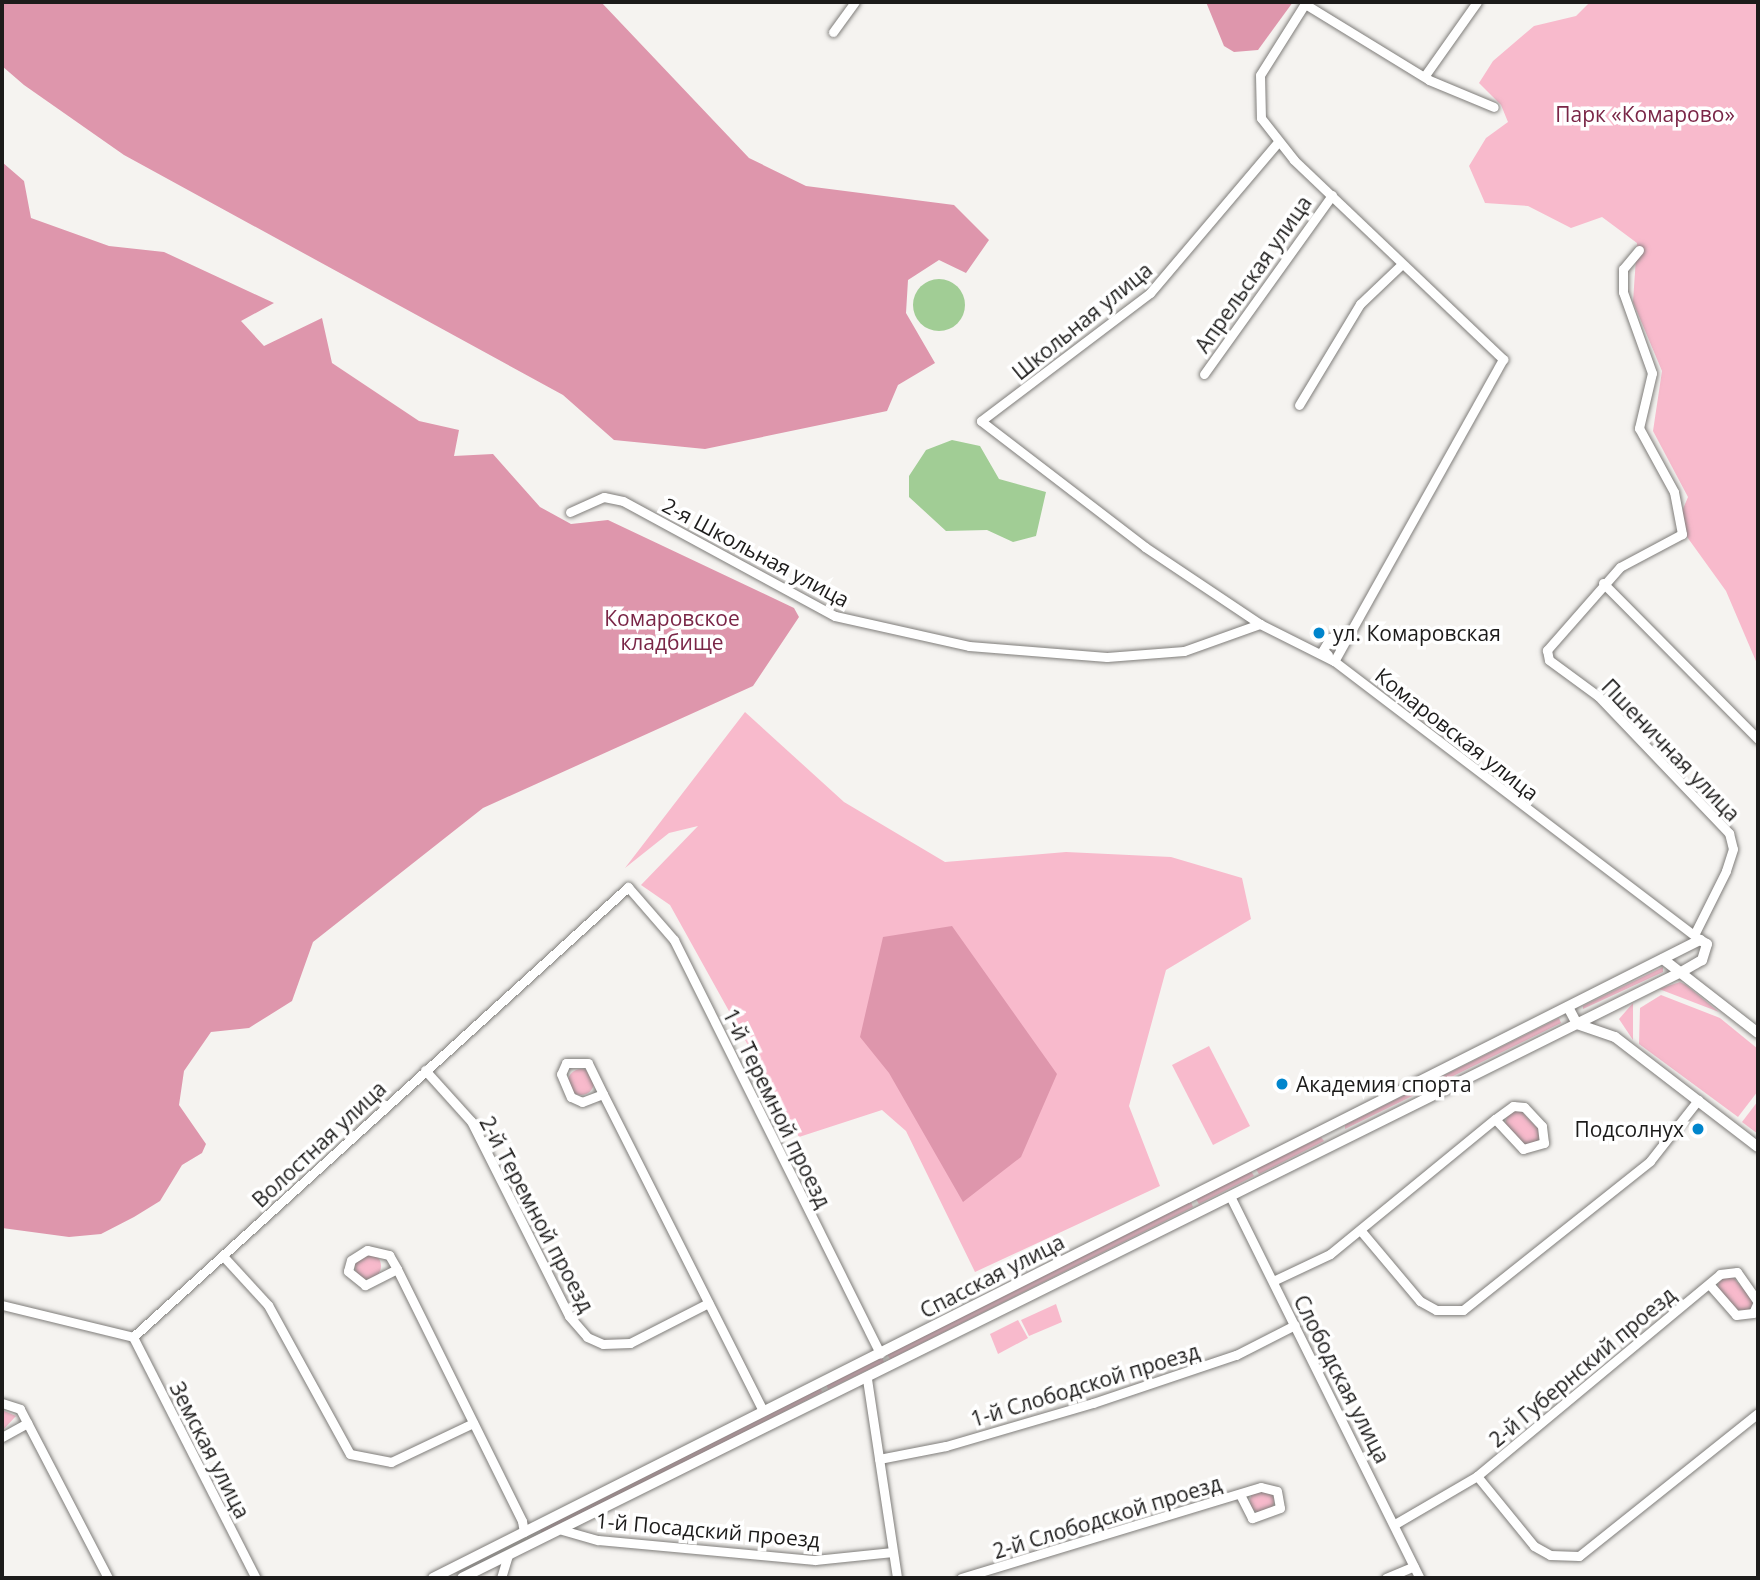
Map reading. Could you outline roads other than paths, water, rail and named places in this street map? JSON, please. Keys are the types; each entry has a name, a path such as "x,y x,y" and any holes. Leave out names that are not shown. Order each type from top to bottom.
{"street":[{"path":"833,32 855,2"},
{"path":"1426,74 1477,2"},
{"path":"1340,650 1339,641 1330,638 1323,650 1333,660 1340,650 1503,359 1278,142 1261,118 1260,75 1305,3 1426,74 1494,107"},
{"name":"Школьная улица","path":"981,421 1150,293 1278,142"},
{"name":"Апрельская улица","path":"1204,374 1332,195"},
{"name":"Пшеничная улица","path":"1639,250 1623,269 1623,292 1652,373 1639,428 1684,517 1682,534 1603,583 1558,633 1547,650 1549,660 1598,696 1729,833 1733,849 1698,935"},
{"path":"1299,405 1360,304 1402,264"},
{"name":"Комаровская улица","path":"981,421 1260,624 1333,660 1511,800 1698,935"},
{"name":"2-я Школьная улица","path":"570,512 604,497 623,501 835,616 969,646 1107,657 1184,651 1260,624"},
{"path":"1603,583 1758,739"},
{"name":"Волостная улица","path":"133,1337 628,887"},
{"name":"1-й Теремной проезд","path":"628,887 674,940 880,1354"},
{"name":"Спасская улица","path":"433,1578 1663,959 1698,935 1709,952 1681,972 867,1380 462,1578"},
{"path":"1663,959 1758,1033"},
{"path":"1568,1007 1577,1024 1615,1037 1758,1147"},
{"path":"603,1094 582,1102 571,1097 562,1074 566,1063 588,1063 763,1411"},
{"name":"2-й Теремной проезд","path":"425,1070 471,1121 569,1316 587,1337 630,1343 708,1303"},
{"path":"1361,1231 1420,1301 1436,1310 1463,1310 1650,1161 1698,1100"},
{"path":"1273,1281 1331,1254 1361,1231 1496,1119 1513,1106 1524,1107 1542,1126 1544,1143 1523,1149 1496,1119"},
{"path":"1328,1128 1335,1144"},
{"name":"Слободская улица","path":"1230,1196 1420,1578"},
{"path":"397,1269 365,1285 348,1271 351,1260 373,1248 385,1251 397,1269 524,1532"},
{"path":"224,1257 268,1305 350,1454 391,1462 473,1423"},
{"name":"2-й Губернский проезд","path":"1395,1524 1477,1476 1709,1284 1725,1271 1737,1272 1758,1302 1747,1316 1735,1315 1709,1284"},
{"path":"2,1305 133,1337"},
{"name":"1-й Слободской проезд","path":"879,1459 1093,1403 1236,1355 1295,1325"},
{"name":"Земская улица","path":"133,1337 256,1578"},
{"path":"867,1380 897,1578"},
{"path":"2,1403 16,1405 27,1423 108,1578"},
{"path":"1477,1476 1534,1546 1560,1558 1579,1556 1758,1413"},
{"path":"2,1437 27,1423"},
{"name":"2-й Слободской проезд","path":"961,1578 986,1576 1240,1494 1273,1488 1280,1508 1252,1518 1240,1494"},
{"name":"1-й Посадский проезд","path":"562,1530 598,1540 815,1560 893,1552"},
{"path":"501,1578 508,1556 505,1542"},
{"path":"1386,1578 1414,1566"}],"place":[{"name":"ул. Комаровская","path":"1319,633"},
{"name":"Академия спорта","path":"1282,1084"},
{"name":"Подсолнух","path":"1698,1129"}],"park label":[{"name":"Парк «Комарово»","path":"1645,114"},
{"name":"Комаровское кладбище","path":"672,630"}]}
